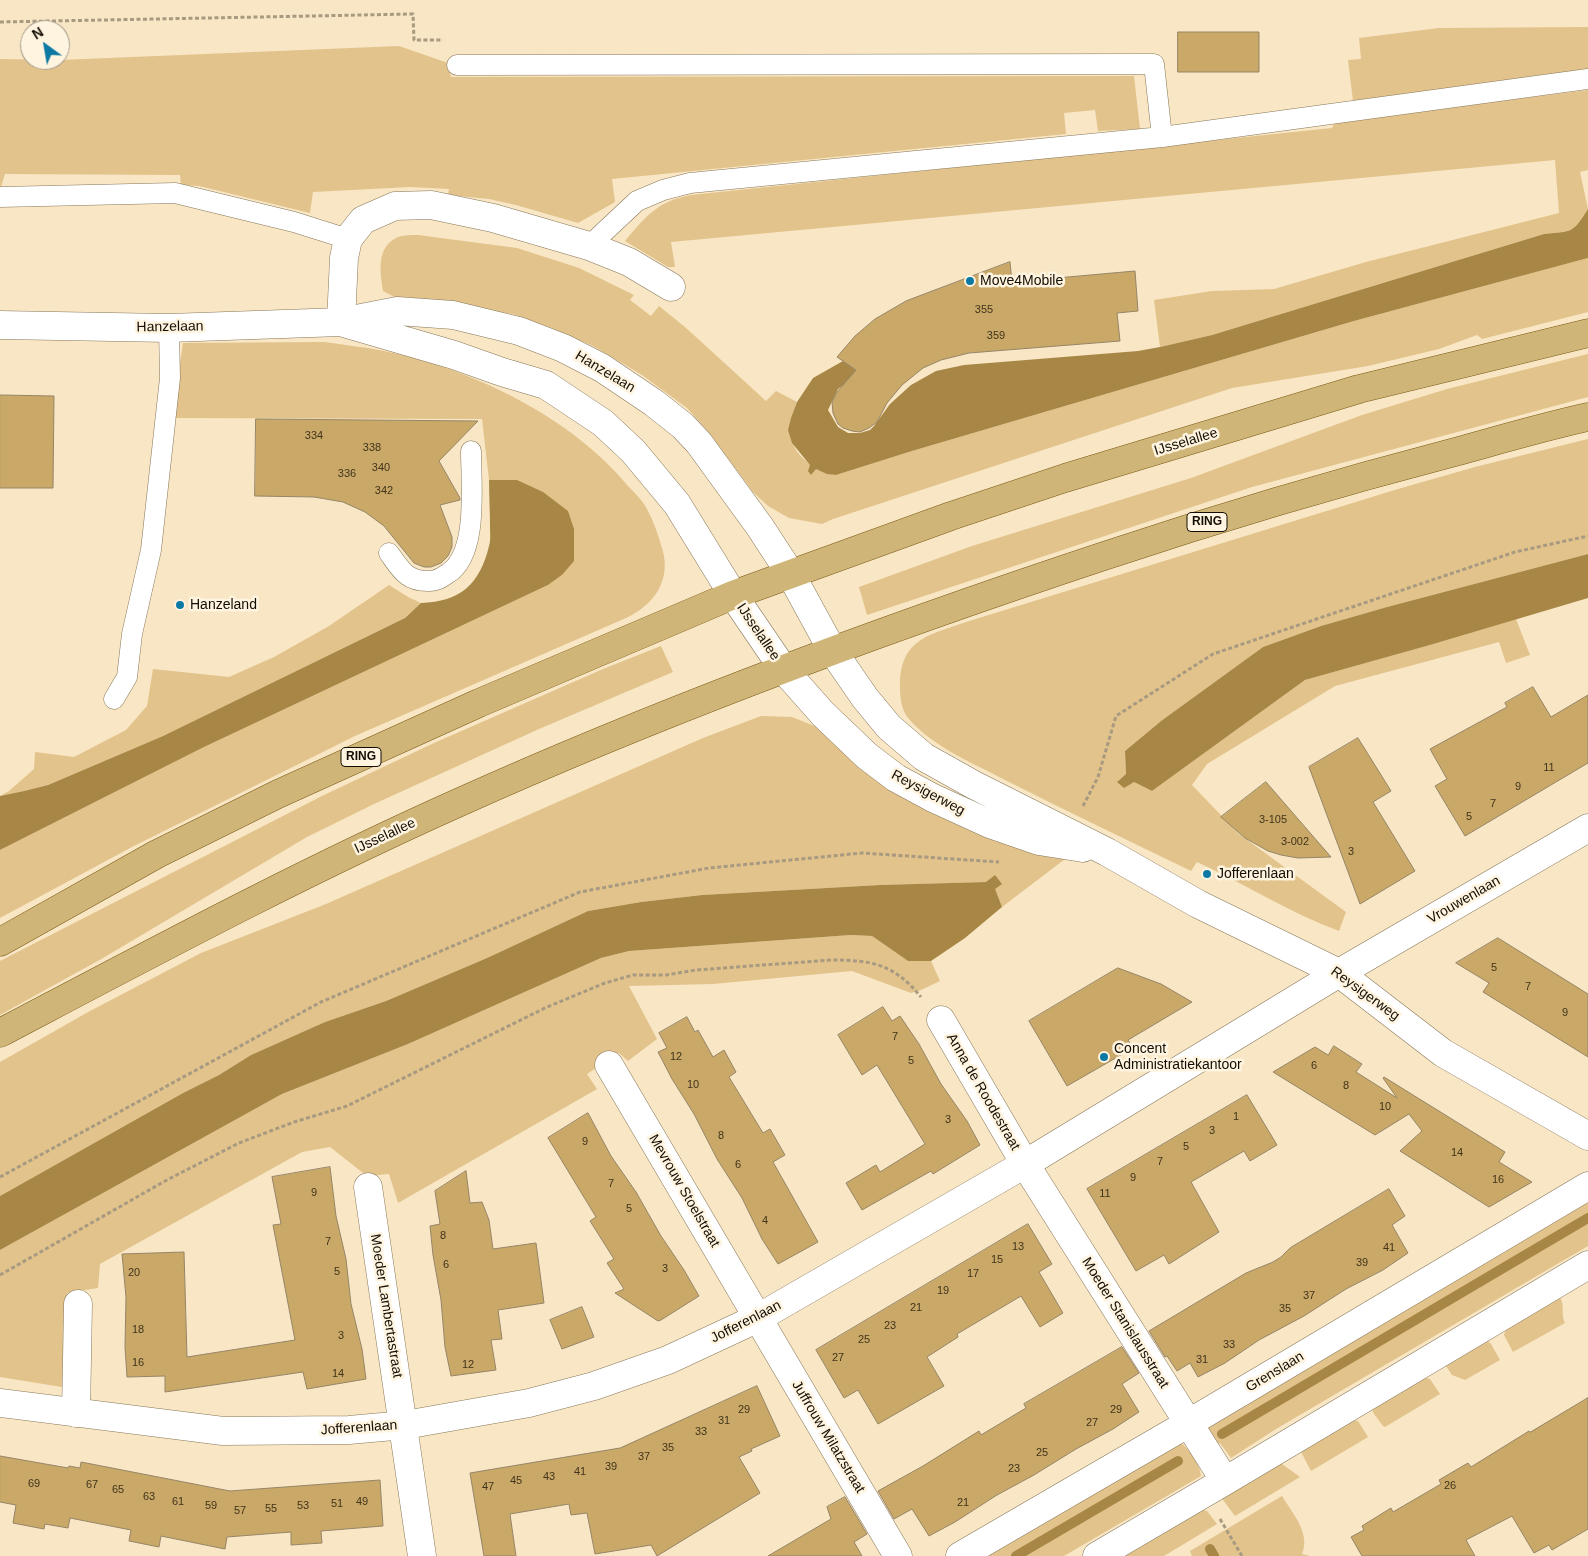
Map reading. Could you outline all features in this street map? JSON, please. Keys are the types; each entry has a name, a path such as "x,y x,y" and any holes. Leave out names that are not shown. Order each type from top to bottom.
{"main road":[{"name":"IJsselallee","path":"0,942 156,854 278,794 479,703 733,594 951,516 1057,481 1359,389 1588,333"},
{"name":"IJsselallee","path":"0,1034 196,929 320,866 539,767 726,691 832,650 996,592 1211,521 1378,472 1588,418"}],"street":[{"path":"340,322 344,258 348,238 363,220 395,206 431,205 493,218 589,246 629,262 670,287"},
{"name":"Hanzelaan","path":"0,325 169,328 340,322 397,311 453,315 519,331 563,348 602,368 654,402 683,426 699,443 760,527 790,573"},
{"name":"Hanzelaan","path":"340,322 454,355 546,385 603,423 633,452 677,504 733,594"},
{"path":"790,573 832,650"},
{"name":"IJsselallee","path":"733,594 784,670"},
{"name":"Reysigerweg","path":"832,650 865,698 883,720 924,757 974,785 1107,852 1198,904 1339,973 1443,1053 1588,1136"},
{"name":"Reysigerweg","path":"784,670 823,714 867,756 896,778 933,798 990,824 1039,842 1107,852"},
{"name":"Vrouwenlaan","path":"1339,973 1588,828"},
{"name":"Jofferenlaan","path":"0,1404 223,1431 309,1431 404,1425 529,1403 594,1386 668,1360 758,1318 1024,1164 1339,973"},
{"name":"Anna de Roodestraat","path":"941,1020 1024,1164"},
{"name":"Mevrouw Stoelstraat","path":"609,1065 758,1318"},
{"name":"Moeder Stanislausstraat","path":"1024,1164 1189,1423 1215,1487"},
{"name":"Grenslaan","path":"960,1556 1189,1423 1588,1186"},
{"name":"Moeder Lambertastraat","path":"368,1187 422,1556"},
{"path":"1096,1556 1588,1265"},
{"path":"76,1413 78,1304"},
{"name":"Juffrouw Milatzstraat","path":"758,1318 898,1556"}],"lane":[{"path":"457,65 1154,64 1162,137"},
{"path":"589,246 637,201 663,190 690,183 1162,137 1588,79"},
{"path":"0,198 175,194 294,222 348,238"},
{"path":"114,699 127,677 132,634 151,550 170,378 169,328"},
{"path":"389,552 404,573 419,582 437,581 454,570 465,552 470,530 471,451"}],"path":[{"path":"0,22 413,14 414,40 456,39 457,65"},
{"path":"1069,833 1098,777 1116,716 1213,654 1515,552 1588,536"},
{"path":"0,1177 322,1002 580,892 709,868 862,853 1001,862"},
{"path":"0,1275 165,1181 239,1143 294,1122 347,1106 547,1007 605,983 634,975 666,975 696,970 831,960 868,962 893,970 916,990 941,1020"},
{"path":"1215,1487 1242,1556"}],"shaded area":[{"path":"1588,27 1588,70 1353,101 1348,60 1361,59 1359,38 1439,28"},
{"path":"399,46 448,63 451,77 1134,76 1140,129 1098,131 1095,110 1064,113 1066,134 612,179 615,202 578,223 489,199 448,195 449,189 410,187 313,192 310,213 199,186 181,185 180,175 5,174 0,187 0,59 20,59 20,70 70,70 70,60"},
{"path":"1588,90 1588,170 1580,172 1588,209 1571,230 1544,234 1212,335 1160,347 1154,300 1212,291 1274,289 1366,262 1559,213 1555,160 671,242 675,267 668,267 625,241 646,217 661,206 670,201 691,195 1332,128 1335,122"},
{"path":"1588,209 1588,258 1354,321 836,475 827,474 816,469 811,475 808,471 810,465 792,443 788,430 797,402 813,378 843,361 857,371 855,376 838,389 828,410 838,427 848,433 860,433 870,430 890,404 911,385 936,371 964,365 1138,351 1212,335 1544,234 1571,230"},
{"path":"418,235 517,248 579,268 634,295 630,300 651,316 659,306 685,327 766,401 776,391 797,402 791,425 792,440 797,452 816,468 836,475 1354,321 1588,258 1588,312 1482,339 1477,335 1439,349 1368,366 1232,388 822,524 789,518 768,506 753,492 707,430 687,408 642,375 593,346 513,314 462,306 400,300 383,291 381,260 386,247 398,237"},
{"path":"324,342 384,351 451,370 517,399 549,417 578,438 605,461 639,497 647,509 662,548 664,560 665,571 658,590 645,606 626,618 355,736 132,847 0,918 0,850 202,748 548,585 562,575 517,480 489,480 482,419 172,418 183,343"},
{"path":"1588,354 1588,397 1252,487 867,615 859,587 972,546 1191,478 1362,415 1447,389"},
{"path":"1588,439 1588,554 1387,607 1321,626 1263,647 1161,721 1125,751 1126,774 1118,781 1134,782 1152,791 1305,680 1516,619 1530,655 1506,663 1499,642 1335,686 1207,764 1192,785 1239,834 1346,912 1339,931 1303,916 1197,862 1191,871 981,768 954,754 918,729 908,718 902,707 900,686 901,670 905,658 919,641 940,631 1398,489 1475,467"},
{"path":"489,480 517,480 543,492 568,511 574,529 574,561 562,575 548,585 202,748 0,850 0,796 48,785 163,736 405,618 421,603 435,602 457,595 474,580 480,571 490,544"},
{"path":"1588,554 1588,598 1305,680 1152,791 1134,782 1124,788 1117,782 1126,774 1125,751 1161,721 1263,647 1321,626 1387,607"},
{"path":"389,585 421,603 405,618 163,736 48,785 0,796 9,791 34,769 35,752 74,757 126,730 147,706 153,669 229,677 274,657 329,626"},
{"path":"661,646 673,672 539,729 374,804 307,837 103,958 0,1015 0,961 322,796 434,743 603,669"},
{"path":"761,716 792,717 822,729 1069,856 1002,907 994,889 986,882 880,885 702,895 641,902 588,911 487,958 386,1001 325,1022 251,1055 219,1075 183,1093 0,1196 0,1062 90,1011 201,953 326,904 703,738"},
{"path":"995,875 1002,884 995,889 1002,907 965,938 931,961 908,961 872,936 851,935 629,951 601,958 408,1044 282,1094 0,1250 0,1196 183,1093 219,1075 251,1055 325,1022 386,1001 487,958 588,911 641,902 702,895 880,885 986,882"},
{"path":"851,935 872,936 908,961 931,961 940,981 911,993 852,971 713,984 629,986 657,1039 628,1061 619,1053 587,1074 597,1089 398,1203 389,1174 367,1176 330,1147 302,1152 100,1264 98,1288 67,1293 68,1388 0,1377 0,1250 282,1094 408,1044 601,958 629,951"},
{"path":"1588,1196 1588,1246 1276,1429 1231,1458 1220,1443 1214,1447 1208,1436 1206,1422"},
{"path":"1559,1295 1565,1323 1513,1352 1504,1335 1507,1327"},
{"path":"1487,1340 1500,1360 1465,1380 1452,1375 1444,1363"},
{"path":"1421,1377 1430,1379 1440,1394 1385,1427 1383,1426 1371,1407"},
{"path":"1347,1420 1358,1421 1368,1437 1311,1471 1299,1448"},
{"path":"1180,1442 1194,1458 1201,1476 1064,1556 978,1556"},
{"path":"1278,1462 1300,1477 1235,1516 1220,1496"},
{"path":"1282,1496 1302,1531 1304,1546 1302,1554 1310,1556 1192,1556 1190,1551"},
{"path":"1198,1509 1207,1511 1217,1524 1164,1556 1116,1556"}],"building":[{"path":"1178,32 1259,32 1259,72 1178,72"},
{"path":"1010,262 1012,282 1135,271 1138,311 1117,313 1120,341 969,353 941,360 923,368 902,385 887,403 877,422 869,428 860,432 852,431 838,424 833,413 832,402 837,392 856,370 837,357 855,336 875,319 906,301"},
{"path":"0,395 54,396 53,488 0,488"},
{"path":"256,419 478,421 439,461 460,498 460,500 440,505 452,537 452,547 448,556 441,563 431,567 424,567 414,563 384,526 365,512 343,502 314,497 255,496"},
{"path":"1533,687 1551,717 1588,695 1588,763 1465,836 1435,786 1447,779 1430,749 1507,707 1505,703"},
{"path":"1358,738 1391,791 1373,802 1415,871 1360,904 1309,767"},
{"path":"1266,782 1331,857 1298,858 1268,851 1245,838 1221,817"},
{"path":"1498,938 1588,994 1588,1057 1483,992 1489,983 1456,963"},
{"path":"1118,968 1161,984 1192,1002 1128,1040 1133,1048 1067,1086 1029,1021"},
{"path":"883,1007 892,1021 900,1016 919,1044 941,1084 967,1121 980,1145 933,1174 931,1171 862,1210 846,1183 876,1165 880,1172 925,1144 877,1065 862,1075 838,1035"},
{"path":"687,1017 695,1032 698,1030 713,1057 724,1050 736,1072 729,1077 763,1133 770,1129 785,1155 773,1162 818,1242 778,1264 762,1239 742,1198 717,1159 694,1114 658,1052 667,1048 659,1033"},
{"path":"1334,1046 1362,1064 1356,1072 1397,1098 1384,1077 1505,1152 1499,1162 1532,1182 1489,1207 1400,1151 1422,1131 1409,1114 1375,1135 1273,1072 1315,1047 1328,1055"},
{"path":"1247,1095 1277,1145 1250,1161 1244,1151 1191,1182 1219,1232 1169,1264 1164,1255 1136,1271 1087,1189"},
{"path":"588,1113 611,1156 636,1192 699,1296 661,1320 658,1321 615,1293 624,1289 607,1263 614,1259 590,1221 596,1217 548,1138"},
{"path":"330,1167 336,1216 346,1259 351,1304 362,1349 366,1379 307,1389 303,1372 165,1392 165,1376 127,1377 125,1347 126,1297 122,1254 184,1252 187,1357 295,1340 273,1225 281,1224 272,1177"},
{"path":"466,1171 470,1203 482,1202 489,1220 493,1249 536,1243 544,1303 498,1310 502,1339 491,1340 496,1370 451,1376 445,1347 441,1300 430,1226 440,1224 435,1191"},
{"path":"1389,1189 1405,1216 1392,1225 1408,1253 1383,1270 1346,1289 1304,1316 1259,1340 1225,1363 1198,1377 1190,1363 1177,1371 1167,1356 1165,1357 1149,1331 1246,1273 1273,1262 1290,1248"},
{"path":"1028,1224 1052,1264 1039,1272 1063,1313 1040,1327 1021,1296 957,1334 958,1337 927,1357 944,1386 878,1424 858,1390 844,1398 816,1350"},
{"path":"582,1307 594,1337 562,1349 550,1320"},
{"path":"1122,1347 1139,1373 1122,1384 1139,1412 929,1536 912,1509 894,1519 878,1491 979,1431 981,1435 1026,1408 1024,1404"},
{"path":"757,1386 780,1436 751,1449 752,1451 739,1457 760,1493 657,1556 651,1545 595,1554 587,1513 571,1515 569,1504 510,1514 516,1556 484,1556 470,1473 620,1448"},
{"path":"1588,1398 1588,1529 1552,1550 1549,1545 1534,1553 1512,1516 1466,1540 1475,1556 1362,1556 1351,1537 1364,1530 1362,1526 1391,1508 1393,1512 1441,1484 1439,1480 1468,1463 1471,1467 1529,1431"},
{"path":"0,1456 68,1468 69,1466 80,1468 81,1462 230,1491 380,1480 383,1526 321,1531 322,1543 291,1545 291,1532 227,1537 225,1549 161,1536 159,1547 129,1541 131,1530 70,1518 68,1528 45,1524 44,1529 13,1523 16,1505 0,1502"},
{"path":"845,1497 867,1534 854,1542 862,1556 768,1556 831,1519 827,1507"}],"waterway":[{"path":"1222,1434 1588,1218"},
{"path":"1016,1556 1178,1461"},
{"path":"1210,1549 1214,1556"}],"place":[{"name":"Move4Mobile","path":"970,281"},
{"name":"Hanzeland","path":"180,605"},
{"name":"Jofferenlaan","path":"1207,874"},
{"name":"Concent Administratiekantoor","path":"1104,1057"}]}
